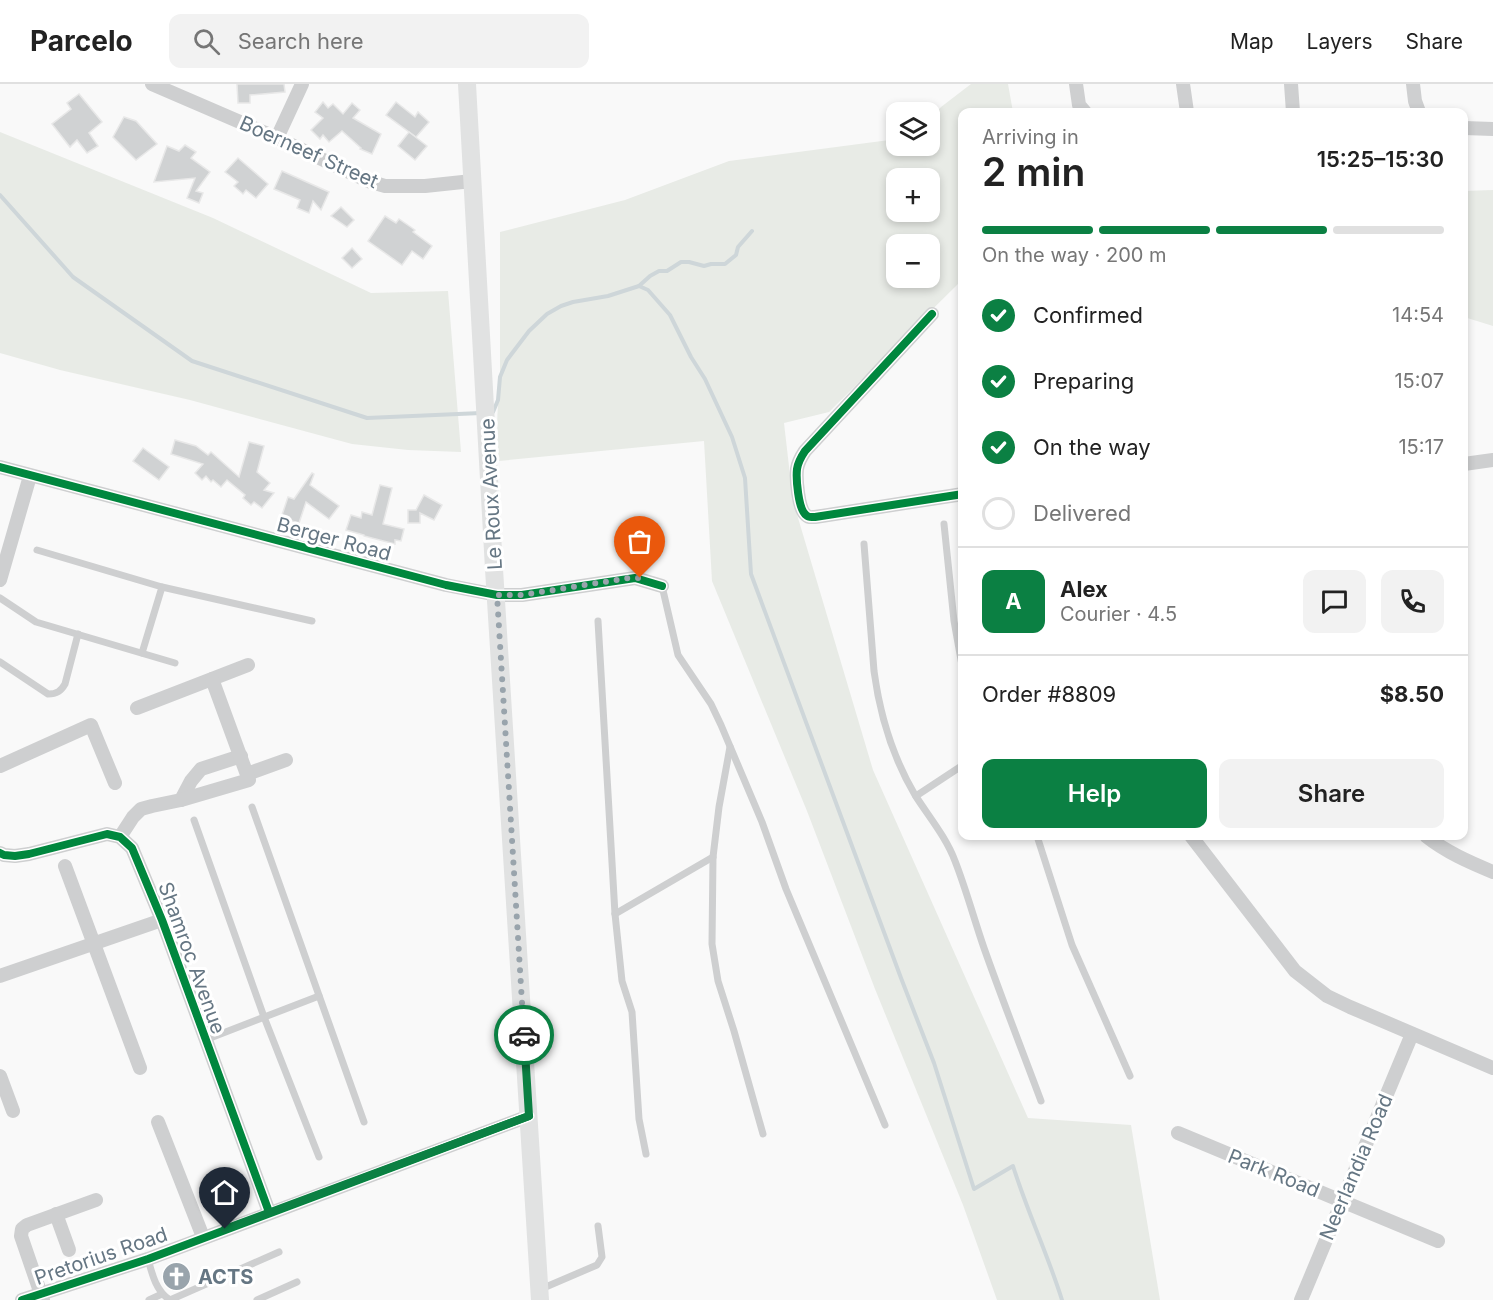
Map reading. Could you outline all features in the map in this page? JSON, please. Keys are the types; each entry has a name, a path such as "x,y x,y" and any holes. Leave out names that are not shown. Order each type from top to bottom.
{"main road":[{"name":"Le Roux Avenue","path":"467,84 539,1295"}],"street":[{"name":"Boerneef Street","path":"152,84 277,138 368,181 385,186 425,186 472,181"},
{"path":"277,138 302,84"},
{"path":"1076,84 1079,105 1082,108"},
{"path":"1183,84 1186,108"},
{"path":"1291,84 1293,108"},
{"path":"1413,84 1414,101 1417,108"},
{"path":"1468,128 1493,129"},
{"path":"932,314 805,451 797,470 799,500 804,513 811,517 958,495"},
{"path":"1468,463 1493,460"},
{"name":"Berger Road","path":"0,467 446,585 497,595 522,595 635,578 662,586"},
{"path":"0,580 30,476"},
{"path":"137,708 248,665"},
{"path":"212,679 248,777"},
{"path":"0,766 91,725 115,783"},
{"path":"181,800 201,769 241,756"},
{"path":"0,853 15,856 106,834 120,837 141,809 181,800 248,777 285,760"},
{"name":"Shamroc Avenue","path":"120,837 132,848 162,920 269,1212"},
{"path":"1194,840 1294,971 1327,996 1493,1068"},
{"path":"1431,840 1466,861 1493,872"},
{"path":"65,866 140,1068"},
{"path":"0,976 162,920"},
{"name":"Neerlandia Road","path":"1301,1300 1413,1034"},
{"path":"0,1076 13,1111"},
{"name":"Pretorius Road","path":"22,1300 41,1297 147,1259 529,1116"},
{"path":"158,1122 203,1237"},
{"name":"Park Road","path":"1178,1133 1438,1241"},
{"path":"41,1297 21,1236 22,1229 27,1225 96,1200"},
{"path":"56,1214 69,1250"}],"lane":[{"path":"944,524 958,643"},
{"path":"864,544 877,690 891,747 916,796 945,839 955,861 1041,1101"},
{"path":"37,550 162,587 312,621"},
{"path":"662,586 678,655 711,704 730,747 762,822 786,889 885,1125"},
{"path":"142,653 162,587"},
{"path":"0,598 36,622 175,663"},
{"path":"598,621 615,914 621,973 632,1012 639,1119 646,1155"},
{"path":"0,662 48,694 54,694 62,690 65,684 78,634"},
{"path":"730,747 713,857 712,944 718,981 763,1134"},
{"path":"916,796 958,768"},
{"path":"252,807 364,1122"},
{"path":"194,820 264,1017 319,1157"},
{"path":"1038,840 1072,945 1130,1076"},
{"path":"615,914 713,857"},
{"path":"205,1040 319,996"},
{"path":"539,1295 597,1265 602,1257 598,1226"},
{"path":"147,1259 156,1284 162,1294 170,1300 279,1252"},
{"path":"257,1300 297,1282"},
{"path":"149,1300 162,1294"}],"shaded area":[{"path":"971,84 1008,84 1012,108 958,108 958,284 829,412 784,423 793,501 873,770 1028,1118 1131,1125 1160,1300 997,1300 963,1205 875,989 807,811 712,581 704,441 499,461 497,425 500,388 500,232 625,200 729,161 886,140 886,156 940,156 941,107"},
{"path":"0,132 213,218 371,293 448,291 461,452 408,450 352,444 190,400 60,370 0,353"},
{"path":"1493,190 1493,326 1468,318 1468,191"}],"building":[{"path":"237,84 284,84 285,92 250,95 250,103 238,103"},
{"path":"79,94 102,122 89,133 98,146 87,153 77,140 70,147 52,124 71,109 67,103"},
{"path":"323,102 328,108 333,104 343,114 352,103 360,110 353,118 381,134 372,154 360,149 342,131 329,142 323,135 320,139 311,130 323,118 315,112"},
{"path":"396,102 415,117 418,112 429,122 416,137 386,115"},
{"path":"124,117 136,121 157,144 136,160 113,137"},
{"path":"409,132 427,146 415,160 398,146"},
{"path":"185,145 196,152 191,158 210,172 196,191 203,193 199,203 187,198 195,178 154,182 167,146 179,151"},
{"path":"238,158 268,184 256,198 246,190 243,194 234,186 238,182 225,172"},
{"path":"282,171 329,192 321,210 313,201 309,213 297,208 300,200 274,189"},
{"path":"341,207 354,220 347,227 331,216"},
{"path":"385,216 396,223 399,219 432,246 423,259 412,251 402,265 368,241"},
{"path":"352,248 362,259 352,268 342,258"},
{"path":"175,440 196,446 208,455 211,452 239,477 249,442 264,446 257,472 270,483 264,490 274,493 262,508 254,502 251,505 243,498 245,495 227,480 221,487 213,480 211,482 206,476 202,480 195,473 203,464 171,454"},
{"path":"143,448 169,467 159,480 133,461"},
{"path":"312,473 314,474 310,485 339,506 329,519 306,502 299,523 281,518 288,497 294,499"},
{"path":"380,485 392,488 383,524 404,529 401,541 395,540 395,544 346,530 351,515 361,518 362,512 372,515"},
{"path":"424,495 442,505 434,520 420,513 420,523 408,523 408,510 416,510"}],"waterway":[{"path":"0,195 73,277 192,361 367,418 481,413"},
{"path":"639,286 650,276 659,271 667,271 681,262 704,266 725,264 736,255 738,247 752,231"},
{"path":"491,412 498,400 500,377 507,360 529,331 547,314 561,306 608,296 639,286 648,290 670,315 705,379 732,437 745,478 751,574 934,1063 974,1189 1013,1166 1062,1300"}],"cycle path":[{"path":"932,314 805,451 797,469 798,493 803,512 811,517 958,495"},
{"path":"0,467 446,585 497,595 522,595 635,578 662,586"},
{"path":"0,853 15,856 29,854 107,834 120,837 132,848 162,920 269,1212"},
{"path":"22,1300 148,1259 529,1116"}],"way so far":[{"path":"524,1035 497,595 522,595 640,578"}],"place":[{"name":"ACTS","path":"177,1277"}],"route":[{"path":"225,1229 529,1116 524,1035"}]}
